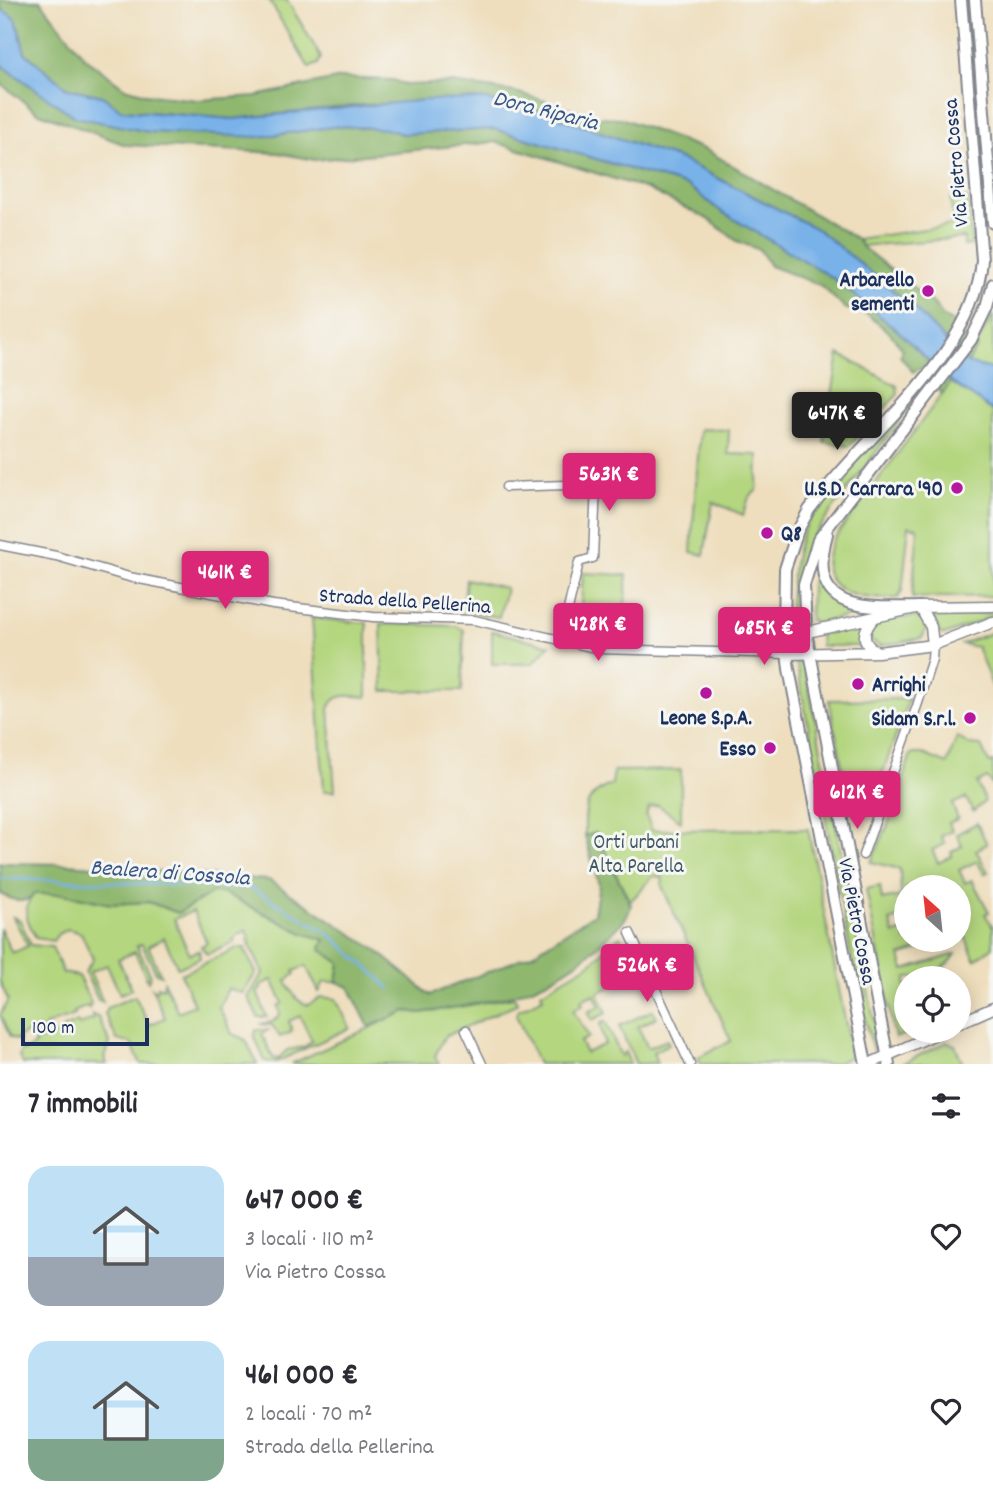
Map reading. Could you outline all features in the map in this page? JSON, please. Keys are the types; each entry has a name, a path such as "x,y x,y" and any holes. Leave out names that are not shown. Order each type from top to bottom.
{"main road":[{"name":"Via Pietro Cossa","path":"867,1064 787,654 783,602 785,569 798,530 822,492 926,376 967,320 981,280 982,260 961,0"},
{"name":"Via Pietro Cossa","path":"975,0 993,223"},
{"name":"Via Pietro Cossa","path":"888,1060 806,632 803,607 807,569 811,554 830,523 936,387 977,329 993,284"},
{"path":"830,523 821,558 821,573 832,593 857,607 920,607"}],"street":[{"path":"506,487 596,484 593,558 579,562 561,640"},
{"name":"Strada della Pellerina","path":"0,545 56,556 129,578 273,605 373,617 474,620 580,646 634,652 742,651 787,654"},
{"path":"786,637 920,607 993,606"},
{"path":"863,856 932,659 931,626 920,607"},
{"path":"874,618 867,625 864,637 867,644 878,652"},
{"path":"787,654 878,652 933,645 993,622"},
{"name":"Strada della Pellerina","path":"742,651 786,637"},
{"path":"630,933 690,1064"},
{"path":"971,1018 993,1008"},
{"path":"466,1030 482,1064"},
{"path":"867,1064 888,1060 920,1043"}],"green space":[{"path":"0,0 40,0 85,58 125,88 150,95 198,100 256,96 341,78 393,80 406,85 452,83 515,92 598,117 621,118 706,150 857,239 861,246 934,304 943,317 954,323 956,333 978,346 967,363 911,305 817,229 682,160 539,111 482,99 361,105 233,119 121,110 102,96 67,88 25,53 16,20 2,11"},
{"path":"269,0 287,0 321,57 318,64 309,68"},
{"path":"0,64 75,117 259,137 339,126 386,129 403,134 494,129 688,186 722,212 833,278 898,331 951,382 942,394 919,368 913,372 900,356 903,350 890,333 868,315 845,308 820,285 770,266 760,250 737,241 708,219 647,189 495,142 315,160 278,153 126,145 37,112 0,83"},
{"path":"968,198 972,245 964,246 964,238 861,246 857,239 953,225 951,199"},
{"path":"993,314 993,370 967,363"},
{"path":"839,354 897,386 898,394 849,446 824,442"},
{"path":"930,380 812,537 801,570 797,603 798,626 794,628 790,611 793,572 800,539 809,520 840,478"},
{"path":"951,382 993,411 993,596 912,598 918,528 909,526 902,591 898,598 868,598 842,590 832,582 827,571 827,558 833,540"},
{"path":"700,429 729,430 728,454 758,455 757,490 749,497 743,515 713,502 704,555 691,552"},
{"path":"817,560 820,581 831,597 848,608 869,612 818,623 810,620 811,583"},
{"path":"583,573 627,575 624,624 580,622"},
{"path":"466,579 506,588 499,617 463,611"},
{"path":"932,613 993,613 993,616 945,635 939,633"},
{"path":"914,616 922,618 927,627 922,638 881,646 870,641 870,629 876,623"},
{"path":"312,618 367,623 367,697 339,697 329,709 335,791 324,791"},
{"path":"381,624 456,626 464,630 462,691 383,691"},
{"path":"862,626 863,646 821,646 820,634"},
{"path":"492,631 550,645 532,664 492,664"},
{"path":"993,632 993,688 977,647 962,644"},
{"path":"796,661 803,663 811,698 879,1046 873,1050 858,992"},
{"path":"909,699 881,777 877,775 847,790 829,700"},
{"path":"957,737 970,745 981,746 989,763 993,762 993,786 987,778 977,783 985,801 973,812 966,798 952,804 958,819 949,823 952,831 941,836 945,844 932,850 938,863 952,856 951,852 962,846 957,834 977,823 987,844 976,850 988,872 984,874 977,861 959,870 961,875 900,875 900,869 871,862 888,825 911,754 923,754 947,764"},
{"name":"Orti urbani Alta Parella","path":"681,770 681,821 658,805 649,807 646,815 652,830 808,829 852,1056 835,1064 701,1064 698,1057 731,1041 662,886 663,877 653,876 630,902 596,833 585,836 588,804 596,793 612,784 614,771"},
{"path":"596,833 631,905 622,923 585,957 542,984 520,992 448,1009 421,1013 406,1011 369,1027 349,987 337,982 340,963 320,949 325,940 303,933 224,893 212,893 178,913 149,902 111,904 64,894 34,894 26,900 18,901 0,894 0,863 67,864 269,880 375,949 430,995 532,954 594,914 599,885 585,836"},
{"path":"972,880 989,912 985,914 993,927 993,947 975,960 971,950"},
{"path":"880,886 882,900 894,897 894,920 890,921 894,934 894,952 912,952 900,956 903,966 894,966 894,1033 866,889"},
{"path":"212,893 224,893 303,933 325,940 320,949 340,963 337,982 324,982 319,992 306,966 294,971 295,974 286,981 295,996 304,1004 308,1005 321,997 336,999 350,1028 274,1063 265,1061 254,1036 256,1030 268,1030 262,1034 273,1058 278,1059 287,1050 304,1047 312,1041 300,1016 289,1021 292,1032 280,1037 272,1025 260,1024 272,1022 280,1015 278,1006 283,1003 272,980 260,985 261,989 257,992 267,1017 258,1017 248,997 263,973 250,946 247,930 235,936 234,942 207,954 201,946 207,943 193,911 174,919 189,954 199,950 200,958 178,968 164,938 148,946 161,975 156,973 142,944 137,946 151,976 148,981 135,952 118,959 132,989 120,994 107,965 90,972 103,1002 98,1000 85,972 93,959 81,933 68,929 58,934 53,941 36,938 26,911 34,894 64,894 111,904 149,902 178,913"},
{"path":"13,917 20,920 31,945 52,947 63,973 78,976 91,1003 89,1009 87,1006 74,1012 75,1015 46,1025 47,1028 32,1035 30,1032 18,1037 19,1041 10,1037 0,1015 8,1000 0,982 0,928 12,953 28,946"},
{"path":"620,936 624,945 610,954 619,974 634,967 636,973 598,993 607,1013 592,1020 588,1012 600,1006 594,994 581,1000 583,1005 573,1010 589,1037 580,1042 586,1053 605,1044 600,1024 605,1021 621,1056 625,1052 630,1064 538,1064 516,1015 518,1010 543,998 541,993 591,963"},
{"path":"237,948 244,948 256,973 243,993 228,989 219,1007 232,1034 246,1040 257,1064 198,1064 196,1061 191,1064 141,1064 131,1043 117,1040 105,1014 107,1008 135,996 149,1025 165,1018 152,988 156,991 158,986 163,988 164,982 178,1012 194,1005 181,974"},
{"path":"956,954 944,966 917,966"},
{"path":"514,997 518,1003 444,1037 435,1056 439,1064 291,1064 406,1011 421,1013"},
{"path":"653,1010 657,1017 638,1027 648,1048 667,1040 669,1044 653,1052 657,1063 636,1064 619,1026"},
{"path":"92,1015 98,1017 110,1043 104,1057 107,1064 23,1064 19,1056 22,1048 24,1051 35,1045 34,1042 63,1032 62,1029 77,1022 79,1025 93,1019"},
{"path":"950,1043 955,1045 963,1064 901,1064"}],"water":[{"path":"0,8 16,19 25,53 67,88 102,96 121,110 233,119 425,100 482,99 539,111 682,160 817,229 911,305 967,363 992,369 993,411 951,382 898,331 833,278 722,212 688,186 494,129 403,134 386,129 339,126 259,137 149,132 75,117 0,64"}],"waterway":[{"name":"Bealera di Cossola","path":"0,878 251,888 328,933 390,988"}],"place":[{"name":"Arbarello sementi","path":"928,291"},
{"name":"U.S.D. Carrara '90","path":"957,488"},
{"name":"Q8","path":"767,533"},
{"name":"Arrighi","path":"858,684"},
{"name":"Leone S.p.A.","path":"706,693"},
{"name":"Sidam S.r.l.","path":"970,718"},
{"name":"Esso","path":"770,748"}],"water label":[{"name":"Dora Riparia","path":"546,109"}]}
